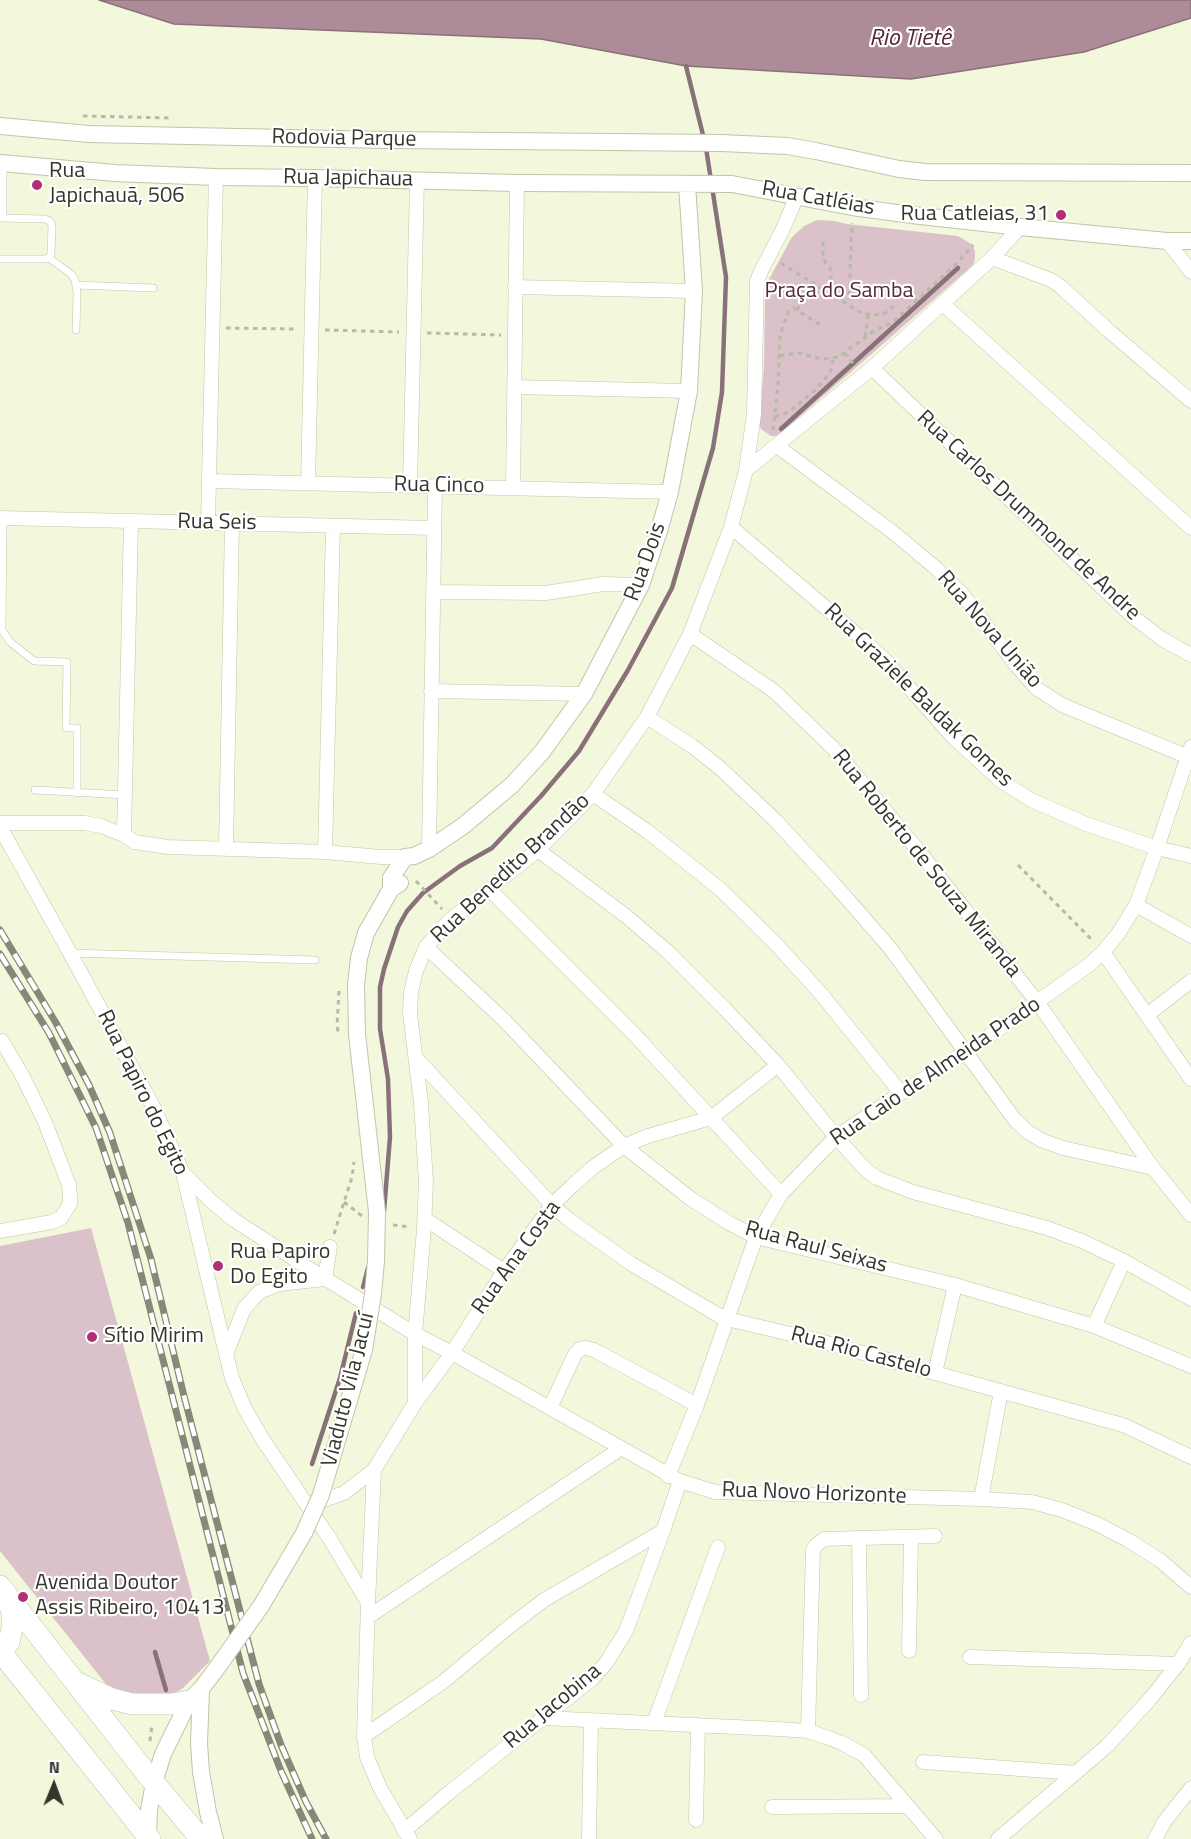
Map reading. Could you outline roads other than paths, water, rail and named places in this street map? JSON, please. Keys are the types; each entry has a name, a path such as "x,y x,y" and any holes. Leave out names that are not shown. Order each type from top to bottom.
{"main road":[{"path":"3,1590 12,1613 12,1628 9,1642 0,1652 149,1838"},
{"path":"3,1590 154,1783 201,1839"},
{"path":"74,1681 94,1692 132,1704 152,1705 195,1695"}],"street":[{"name":"Rodovia Parque","path":"0,126 100,134 389,140 721,143 788,146 899,169 925,172 1191,173"},
{"name":"Rua Japichaua","path":"1,163 115,173 216,177 692,184"},
{"path":"208,523 216,177"},
{"path":"308,483 315,178"},
{"path":"410,486 417,181"},
{"path":"513,488 517,183"},
{"name":"Rua Catléias","path":"692,184 732,184 852,207 1020,227 1167,241 1191,241"},
{"name":"Rua Dois","path":"356,985 363,940 373,918 391,889 399,884 412,865 416,854 463,826 512,785 542,752 584,694 641,585 670,492 689,392 694,291 692,184"},
{"name":"Rua Benedito Brandão","path":"415,1403 415,1334 425,1224 425,1146 410,1014 411,992 416,971 426,948 450,920 538,850 593,794 647,717 690,634 731,527 746,470 754,414 756,289 759,275 797,196"},
{"path":"746,470 872,368 992,258 1020,227"},
{"path":"1167,241 1191,272"},
{"path":"992,258 1051,280 1060,286 1191,401"},
{"path":"515,287 694,291"},
{"path":"943,304 1191,528"},
{"name":"Rua Carlos Drummond de Andre","path":"872,368 1132,616 1162,639 1191,654"},
{"path":"514,387 689,392"},
{"name":"Rua Nova União","path":"777,446 894,533 937,569 963,595 1036,688 1062,705 1190,754"},
{"name":"Rua Cinco","path":"209,481 670,492"},
{"path":"0,825 85,823 101,826 145,845 168,847 325,852 381,857 416,854 431,691 435,486"},
{"name":"Rua Seis","path":"1,518 434,528"},
{"path":"124,835 131,521"},
{"path":"226,848 232,524"},
{"path":"325,852 333,526"},
{"name":"Rua Graziele Baldak Gomes","path":"731,527 885,660 951,735 1001,781 1031,800 1077,820 1157,848 1191,856"},
{"path":"433,592 546,593 603,584 641,585"},
{"name":"Rua Roberto de Souza Miranda","path":"690,634 774,692 835,750 922,855 1038,1003 1153,1168 1191,1215"},
{"path":"431,691 584,694"},
{"path":"647,717 692,746 720,768 836,885 890,948 1015,1120 1028,1132 1041,1140 1063,1148 1153,1168"},
{"name":"Rua Caio de Almeida Prado","path":"674,1478 756,1237 782,1194 836,1137 1038,1003 1103,952 1118,934 1136,905 1190,754"},
{"path":"593,794 647,831 720,889 776,944 822,995 901,1093"},
{"name":"Rua Papiro do Egito","path":"0,825 154,1108 183,1173 232,1378 245,1409 359,1586 368,1610"},
{"path":"538,850 626,916 668,952 778,1065 836,1137 866,1170 877,1178 913,1192 1047,1228 1082,1241 1124,1261 1191,1299"},
{"path":"489,889 633,1033 782,1194"},
{"path":"1136,905 1191,936"},
{"name":"Rua Raul Seixas","path":"426,948 504,1020 624,1146 691,1199 729,1223 756,1237 955,1284 1094,1326 1191,1366"},
{"path":"1103,952 1191,1079"},
{"path":"1147,1015 1191,981"},
{"name":"Viaduto Vila Jacuí","path":"149,1838 148,1810 163,1754 195,1695 261,1606 304,1533 321,1495 364,1350 373,1294 377,1212 357,1034 356,985"},
{"path":"0,1231 52,1222 61,1218 70,1204 69,1185 45,1122 2,1041"},
{"name":"Rua Rio Castelo","path":"415,1058 552,1205 568,1219 630,1263 728,1319 816,1340 1123,1425 1191,1457"},
{"name":"Rua Ana Costa","path":"307,1504 344,1493 374,1470 415,1403 452,1353 504,1271 552,1205 592,1168 624,1146 648,1136 711,1118 778,1065"},
{"name":"Rua Novo Horizonte","path":"183,1173 234,1220 325,1279 415,1334 674,1478 715,1492 1032,1502 1062,1510 1128,1540 1161,1561 1191,1587"},
{"path":"425,1224 504,1271"},
{"path":"226,1354 244,1309 259,1292 279,1284 325,1279 330,1247"},
{"path":"1094,1326 1124,1261"},
{"path":"934,1373 955,1284"},
{"path":"550,1408 575,1354 580,1349 586,1348 594,1350 698,1405"},
{"path":"981,1499 1001,1391"},
{"path":"368,1610 620,1449"},
{"path":"374,1470 364,1736 367,1757 373,1773 407,1835"},
{"name":"Rua Jacobina","path":"407,1835 451,1791 592,1679 616,1649 626,1630 663,1531 674,1478"},
{"path":"364,1736 443,1682 544,1600 663,1531"},
{"path":"808,1731 813,1550 819,1541 824,1539 935,1536"},
{"path":"909,1651 911,1537"},
{"path":"859,1538 861,1695"},
{"path":"654,1723 718,1547"},
{"path":"998,1839 1107,1746 1150,1699 1178,1664 1191,1643"},
{"path":"970,1657 1178,1664"},
{"path":"195,1695 201,1772 208,1812 216,1839"},
{"path":"544,1718 808,1731 842,1743 864,1755 936,1839"},
{"path":"589,1839 591,1721"},
{"path":"696,1820 698,1725"},
{"path":"923,1762 1076,1773"},
{"path":"1155,1839 1164,1822 1191,1788"},
{"path":"772,1807 908,1806"}],"lane":[{"path":"1,163 1,218 50,221 52,226 49,258"},
{"path":"0,259 49,258 71,274 76,285 76,330"},
{"path":"76,285 153,288"},
{"path":"1,518 2,630 10,642 34,661 67,662 66,728 77,728 77,792"},
{"path":"35,790 124,795"},
{"path":"70,953 315,960"}],"water":[{"name":"Rio Tietê","path":"99,0 1191,0 1191,18 1084,52 911,79 686,66 541,39 174,24"}],"waterway":[{"path":"686,66 704,139"},
{"path":"384,1211 390,1137 388,1079 380,1029 380,987 398,927 407,911 423,893 460,866 492,848 579,751 628,670 672,588 713,448 722,392 726,277 706,148"},
{"path":"781,429 958,268"},
{"path":"363,1287 368,1268"},
{"path":"312,1464 340,1378 356,1313"},
{"path":"155,1652 166,1690"}],"railway":[{"path":"0,930 56,1023 89,1085 110,1133 151,1259 259,1684 281,1745 306,1802 326,1839"},
{"path":"0,954 49,1033 96,1128 128,1223 243,1673 281,1771 312,1839"}],"place":[{"name":"Rua Japichauã, 506","path":"37,185"},
{"name":"Rua Catleias, 31","path":"1061,215"},
{"name":"Rua Papiro Do Egito","path":"218,1266"},
{"name":"Sítio Mirim","path":"92,1337"},
{"name":"Avenida Doutor Assis Ribeiro, 10413","path":"23,1597"}],"park label":[{"name":"Praça do Samba","path":"839,292"}]}
